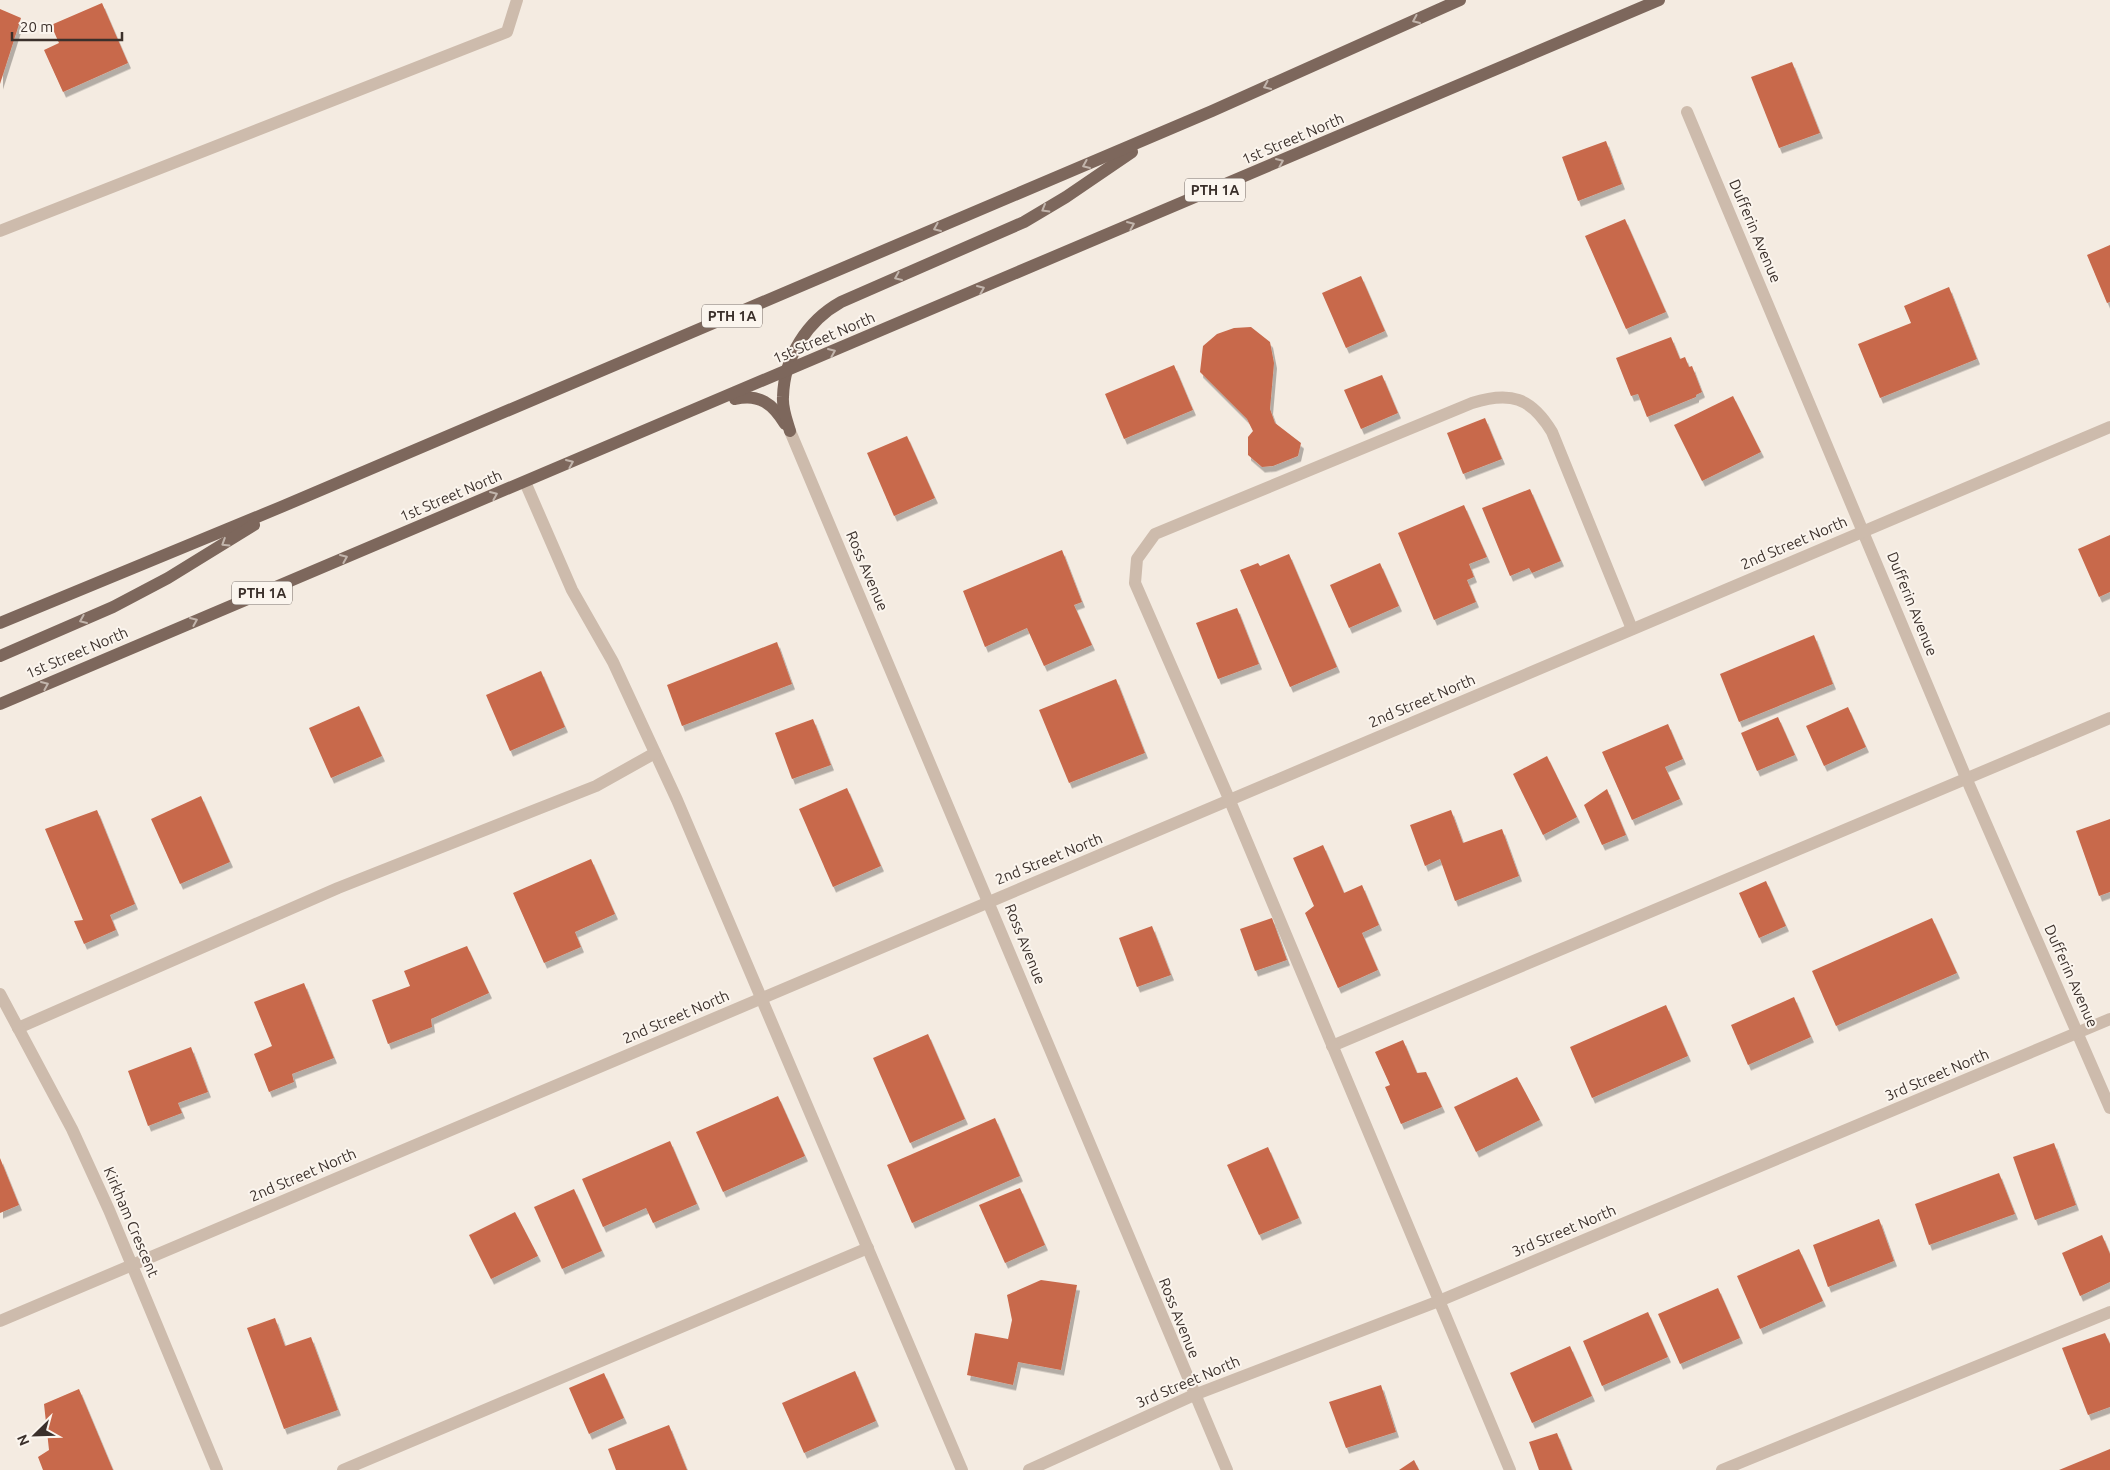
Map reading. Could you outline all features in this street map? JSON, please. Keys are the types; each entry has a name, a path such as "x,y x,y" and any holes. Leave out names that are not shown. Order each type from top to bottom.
{"main road":[{"name":"PTH 1A","path":"0,624 281,508 1159,134 1460,0"},
{"name":"1st Street North","path":"0,704 787,372 1658,0"},
{"path":"790,431 782,398 787,372 799,342 810,326 824,312 841,302 1024,222 1066,197 1159,134"},
{"path":"692,412 725,401 753,396 772,406 790,431"},
{"path":"0,656 113,607 168,578 281,508"}],"street":[{"path":"0,231 507,32 517,0"},
{"name":"Dufferin Avenue","path":"1686,112 1864,531 1967,780 2079,1033 2110,1108"},
{"path":"1510,1470 1230,801 1135,583 1137,559 1156,534 1472,403 1492,397 1514,397 1527,403 1543,417 1552,432 1632,629"},
{"name":"2nd Street North","path":"0,1321 2110,427"},
{"name":"Ross Avenue","path":"790,431 1227,1470"},
{"path":"525,482 572,590 613,662 655,753 762,998 962,1470"},
{"path":"1332,1046 1967,780 2110,718"},
{"path":"18,1028 338,888 596,786 655,753"},
{"name":"Kirkham Crescent","path":"0,994 72,1129 132,1266 217,1470"},
{"name":"3rd Street North","path":"1029,1470 1194,1395 1439,1301 2110,1019"},
{"path":"343,1470 868,1248"},
{"path":"1722,1470 2110,1312"}],"building":[{"path":"102,3 128,63 63,92 44,50 59,43 51,25"},
{"path":"0,9 21,18 0,84"},
{"path":"1792,62 1820,133 1779,148 1751,77"},
{"path":"1606,141 1622,184 1578,201 1562,157"},
{"path":"1625,219 1666,312 1626,329 1585,236"},
{"path":"2110,245 2110,302 2107,303 2087,255"},
{"path":"1361,276 1385,331 1346,348 1322,293"},
{"path":"1949,287 1977,359 1880,398 1858,344 1911,323 1904,306"},
{"path":"1251,327 1270,342 1274,363 1270,409 1275,423 1301,443 1298,456 1273,466 1262,467 1248,455 1248,437 1253,431 1247,419 1200,372 1203,346 1217,334 1234,328"},
{"path":"1671,337 1680,359 1685,357 1689,367 1692,366 1702,392 1696,395 1696,397 1647,417 1638,394 1631,396 1616,358"},
{"path":"1174,365 1193,410 1124,439 1105,394"},
{"path":"1382,375 1398,413 1361,429 1344,390"},
{"path":"1733,396 1761,452 1702,481 1674,425"},
{"path":"1485,418 1502,459 1463,474 1447,433"},
{"path":"907,436 935,498 894,516 867,453"},
{"path":"1530,489 1561,561 1532,573 1529,568 1510,576 1482,508"},
{"path":"1464,505 1487,557 1469,564 1474,577 1467,580 1476,602 1434,620 1398,533"},
{"path":"2110,535 2110,592 2099,597 2078,549"},
{"path":"1062,550 1082,602 1074,605 1092,645 1044,666 1027,628 985,647 963,591"},
{"path":"1289,554 1337,667 1290,687 1240,570 1258,563 1260,566"},
{"path":"1380,563 1399,606 1349,628 1330,585"},
{"path":"1237,608 1259,664 1218,679 1196,623"},
{"path":"1814,635 1833,684 1739,722 1720,674"},
{"path":"777,642 792,684 682,726 667,685"},
{"path":"541,671 565,727 510,751 486,695"},
{"path":"1116,679 1145,753 1069,783 1039,710"},
{"path":"359,706 382,756 331,778 309,728"},
{"path":"1848,707 1866,747 1824,766 1806,726"},
{"path":"1778,717 1795,755 1757,771 1741,733"},
{"path":"813,719 831,765 792,779 775,733"},
{"path":"1668,724 1683,759 1665,767 1680,799 1632,820 1602,752"},
{"path":"1547,756 1577,817 1543,835 1513,774"},
{"path":"847,788 881,866 833,887 799,809"},
{"path":"1607,789 1626,835 1602,845 1584,805"},
{"path":"201,796 230,862 180,884 151,819"},
{"path":"97,810 135,904 110,915 116,930 84,944 74,921 83,920 45,829"},
{"path":"1451,810 1463,843 1502,829 1519,876 1455,901 1440,859 1425,866 1410,825"},
{"path":"2110,819 2110,892 2099,896 2076,831"},
{"path":"1323,845 1344,893 1362,885 1379,925 1362,933 1378,970 1338,988 1305,913 1314,906 1293,858"},
{"path":"591,859 615,914 575,932 581,947 544,963 513,893"},
{"path":"1766,881 1786,926 1759,938 1739,893"},
{"path":"1272,918 1287,960 1255,971 1240,929"},
{"path":"1932,918 1957,973 1836,1026 1812,971"},
{"path":"1152,926 1171,975 1137,987 1119,938"},
{"path":"467,946 489,993 431,1019 432,1027 388,1044 372,1000 410,986 404,971"},
{"path":"304,983 334,1058 292,1074 294,1082 269,1092 254,1054 272,1046 254,1002"},
{"path":"1794,997 1811,1037 1748,1065 1731,1025"},
{"path":"1666,1005 1688,1056 1592,1098 1570,1047"},
{"path":"928,1034 965,1119 910,1143 873,1058"},
{"path":"1403,1040 1417,1073 1426,1072 1442,1107 1401,1124 1385,1087 1390,1085 1375,1052"},
{"path":"191,1047 208,1092 178,1103 182,1113 148,1126 128,1071"},
{"path":"1517,1077 1540,1120 1476,1152 1454,1107"},
{"path":"778,1096 805,1156 723,1192 696,1132"},
{"path":"995,1118 1020,1176 912,1223 887,1165"},
{"path":"670,1141 697,1204 653,1223 646,1208 603,1227 582,1179"},
{"path":"2054,1143 2076,1205 2035,1220 2013,1157"},
{"path":"1268,1147 1299,1218 1259,1235 1227,1165"},
{"path":"0,1158 19,1205 0,1213"},
{"path":"1999,1173 2015,1214 1929,1245 1915,1204"},
{"path":"1020,1188 1045,1245 1005,1263 979,1205"},
{"path":"574,1189 602,1251 562,1269 534,1207"},
{"path":"515,1212 538,1256 491,1279 469,1235"},
{"path":"1879,1219 1894,1261 1828,1287 1813,1245"},
{"path":"2102,1235 2110,1254 2110,1282 2080,1296 2062,1253"},
{"path":"1799,1249 1823,1301 1760,1329 1737,1276"},
{"path":"1041,1280 1077,1285 1061,1370 1018,1362 1013,1385 967,1375 975,1333 1008,1339 1012,1320 1007,1295"},
{"path":"1718,1288 1740,1338 1680,1364 1658,1314"},
{"path":"1648,1312 1668,1357 1602,1386 1583,1341"},
{"path":"275,1318 285,1346 311,1337 338,1410 284,1429 247,1328"},
{"path":"2105,1333 2110,1344 2110,1407 2088,1415 2062,1348"},
{"path":"1570,1346 1592,1396 1532,1423 1510,1373"},
{"path":"855,1371 876,1421 804,1453 782,1403"},
{"path":"604,1373 624,1418 589,1434 569,1388"},
{"path":"1381,1385 1396,1432 1346,1448 1329,1402"},
{"path":"79,1389 113,1470 43,1470 38,1457 49,1450 44,1404"},
{"path":"669,1425 687,1470 616,1470 608,1449"},
{"path":"1557,1433 1572,1470 1539,1470 1529,1442"},
{"path":"2110,1449 2110,1470 2059,1470"},
{"path":"1414,1460 1419,1470 1399,1470"}]}
